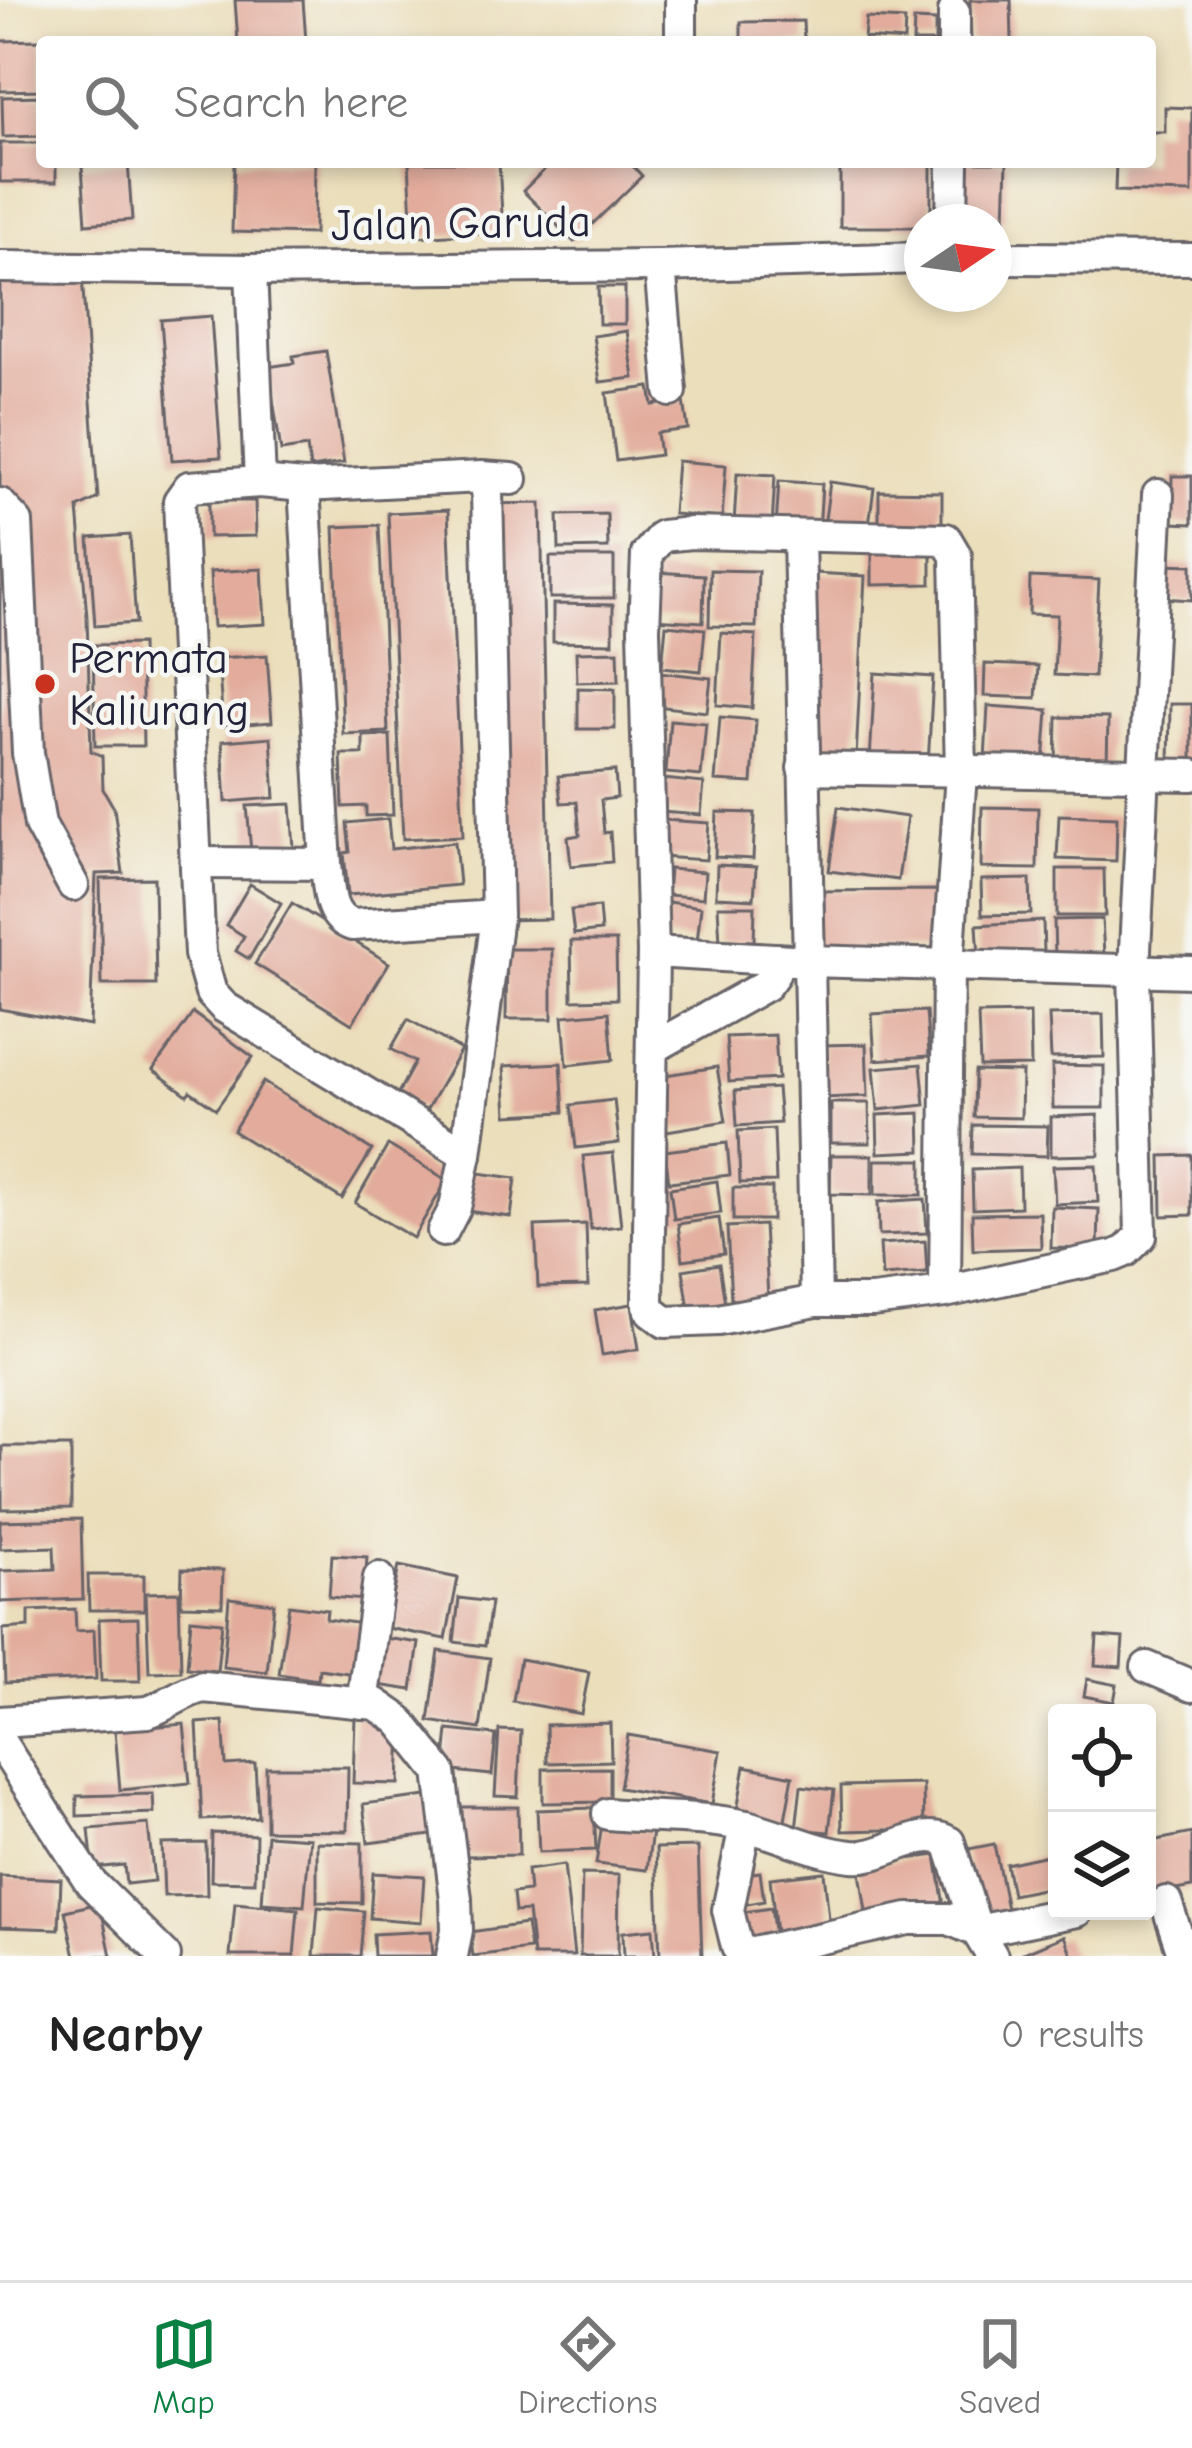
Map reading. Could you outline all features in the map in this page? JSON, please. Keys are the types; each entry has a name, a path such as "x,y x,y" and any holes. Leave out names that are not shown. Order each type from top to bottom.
{"street":[{"path":"681,0 681,36"},
{"path":"952,204 953,168"},
{"path":"1012,258 1192,259"},
{"name":"Jalan Garuda","path":"0,267 251,270 904,259"},
{"path":"660,266 670,391"},
{"path":"251,270 260,482"},
{"path":"443,1231 455,1208 466,1154 497,916 488,491 497,478 304,486 260,482 189,488 179,501 200,954 212,993 224,1007 466,1154"},
{"path":"304,486 326,864 334,910 343,923 497,916"},
{"path":"945,1292 948,965 962,773 956,556 946,539 691,533 662,536 646,554 653,952 648,1302 665,1322 718,1320 816,1300 872,1301 945,1292 1114,1256 1141,1236 1134,970 1158,495"},
{"path":"0,504 17,522 28,753 40,824 73,885"},
{"path":"799,538 816,1300"},
{"path":"803,768 1192,775"},
{"path":"197,863 326,864"},
{"path":"653,952 809,962 1192,972"},
{"path":"653,1048 766,985 777,959"},
{"path":"362,1703 379,1578"},
{"path":"1148,1667 1192,1686"},
{"path":"0,1722 148,1712 180,1692 203,1688 376,1704 399,1720 440,1772 456,1899 452,1956"},
{"path":"0,1742 91,1882 165,1956"},
{"path":"608,1814 745,1826 790,1843 859,1857 920,1838 944,1838 950,1843 984,1944"},
{"path":"745,1826 728,1910 737,1947 749,1954 809,1949 934,1917 984,1944 1052,1920"},
{"path":"1168,1901 1184,1956"}],"building":[{"path":"235,0 303,0 306,36 238,36"},
{"path":"970,0 1011,0 1012,36 971,36"},
{"path":"866,18 905,20 904,36 864,36"},
{"path":"914,20 935,21 935,36 913,36"},
{"path":"803,21 804,36 741,36 741,22"},
{"path":"36,40 36,90 0,91 0,41"},
{"path":"36,96 36,136 3,137 2,97"},
{"path":"1165,107 1192,108 1192,193 1115,191 1116,168 1156,168 1156,132 1165,132"},
{"path":"0,143 36,143 36,168 56,168 56,182 0,182"},
{"path":"82,168 128,168 132,220 86,224"},
{"path":"234,168 315,168 314,234 232,232"},
{"path":"409,168 499,168 503,232 413,237"},
{"path":"546,168 635,168 642,176 574,242 523,191"},
{"path":"840,168 931,168 931,204 904,204 904,227 840,227"},
{"path":"961,168 1007,168 1006,204 959,204"},
{"name":"Permata Kaliurang","path":"82,276 98,498 78,508 91,751 102,756 103,789 114,808 123,873 96,874 90,1026 0,1009 0,277"},
{"path":"598,287 625,287 625,324 599,324"},
{"path":"211,316 221,457 172,460 161,320"},
{"path":"627,331 634,378 600,382 593,336"},
{"path":"326,351 344,463 310,468 307,447 281,451 268,367 294,363 293,356"},
{"path":"650,387 653,405 684,401 688,429 657,433 660,455 616,461 607,393"},
{"path":"677,461 726,465 722,518 673,514"},
{"path":"737,473 775,475 772,527 734,525"},
{"path":"1172,476 1192,476 1192,524 1171,523"},
{"path":"779,481 822,484 819,532 776,528"},
{"path":"830,482 874,488 868,532 824,527"},
{"path":"879,491 942,492 942,526 879,525"},
{"path":"209,501 255,501 256,536 209,537"},
{"path":"541,503 550,919 500,920 491,504"},
{"path":"448,510 463,836 403,839 388,513"},
{"path":"607,514 608,548 559,549 558,515"},
{"path":"379,525 388,732 343,734 334,527"},
{"path":"130,535 136,623 95,626 89,538"},
{"path":"872,543 931,543 931,584 872,585"},
{"path":"550,557 614,557 614,598 550,598"},
{"path":"1163,564 1192,565 1192,600 1161,598"},
{"path":"262,569 265,624 213,627 210,572"},
{"path":"710,570 758,571 756,627 709,626"},
{"path":"655,572 704,575 703,622 652,619"},
{"path":"814,573 865,576 856,759 805,757"},
{"path":"1030,577 1099,580 1094,677 1054,675 1057,615 1029,614"},
{"path":"553,604 613,605 613,643 553,642"},
{"path":"666,625 705,629 701,671 662,667"},
{"path":"721,633 756,635 752,708 717,705"},
{"path":"141,644 143,746 95,746 93,645"},
{"path":"618,651 619,681 577,682 576,652"},
{"path":"267,655 272,722 223,726 218,658"},
{"path":"985,664 1038,666 1036,698 984,696"},
{"path":"659,672 711,678 707,712 656,706"},
{"path":"875,673 933,677 928,765 870,761"},
{"path":"578,688 615,689 615,729 578,729"},
{"path":"1170,704 1192,704 1192,768 1169,767"},
{"path":"988,706 1048,710 1044,764 985,760"},
{"path":"720,717 756,720 752,783 715,781"},
{"path":"1057,717 1108,718 1107,766 1056,765"},
{"path":"670,720 706,723 701,776 666,773"},
{"path":"390,735 393,815 366,816 366,806 343,807 341,754 363,754 363,736"},
{"path":"271,737 275,798 226,802 222,741"},
{"path":"615,771 617,798 601,800 612,862 571,866 568,837 580,835 577,802 561,803 558,776"},
{"path":"663,779 704,783 701,815 660,812"},
{"path":"291,804 294,849 251,852 247,806"},
{"path":"838,807 907,817 898,880 829,871"},
{"path":"982,807 1038,808 1037,869 981,868"},
{"path":"717,812 755,813 753,859 715,857"},
{"path":"1059,815 1117,817 1116,861 1057,859"},
{"path":"388,819 391,849 455,842 459,885 348,895 347,823"},
{"path":"663,820 709,823 706,860 660,857"},
{"path":"717,865 756,867 754,899 716,897"},
{"path":"669,869 705,872 703,898 667,895"},
{"path":"1057,869 1104,869 1105,916 1057,916"},
{"path":"154,878 156,985 102,985 100,879"},
{"path":"1030,879 1031,914 982,915 981,880"},
{"path":"250,884 281,903 249,959 236,951 244,936 226,925"},
{"path":"938,890 938,948 811,948 811,891"},
{"path":"668,902 701,907 697,941 663,937"},
{"path":"292,903 389,963 352,1024 255,964"},
{"path":"718,906 755,906 754,941 720,942"},
{"path":"599,907 601,931 574,934 571,910"},
{"path":"1102,919 1104,956 1055,958 1054,920"},
{"path":"1043,921 1044,953 979,957 977,925"},
{"path":"571,941 616,941 617,999 572,1000"},
{"path":"507,949 552,949 552,1019 506,1019"},
{"path":"926,1011 929,1056 875,1060 872,1014"},
{"path":"609,1012 613,1060 567,1065 563,1016"},
{"path":"193,1013 253,1057 216,1109 153,1070"},
{"path":"1030,1013 1031,1066 980,1067 978,1014"},
{"path":"1103,1014 1104,1057 1051,1058 1049,1015"},
{"path":"408,1019 461,1050 426,1111 397,1095 415,1062 391,1049"},
{"path":"775,1035 778,1079 729,1082 726,1037"},
{"path":"866,1044 868,1096 824,1098 822,1045"},
{"path":"561,1063 564,1112 507,1115 504,1066"},
{"path":"921,1064 925,1105 878,1110 874,1068"},
{"path":"1052,1065 1104,1066 1104,1108 1053,1108"},
{"path":"717,1067 726,1121 667,1131 659,1076"},
{"path":"975,1071 1022,1072 1021,1118 974,1117"},
{"path":"263,1082 372,1150 342,1199 233,1131"},
{"path":"777,1088 780,1123 737,1126 735,1091"},
{"path":"614,1100 619,1143 576,1148 571,1105"},
{"path":"831,1103 869,1103 870,1143 831,1143"},
{"path":"920,1113 921,1151 878,1153 877,1115"},
{"path":"1098,1115 1099,1155 1051,1156 1051,1117"},
{"path":"973,1125 1048,1126 1047,1156 972,1154"},
{"path":"774,1129 776,1182 740,1183 738,1131"},
{"path":"727,1143 730,1175 669,1182 665,1151"},
{"path":"388,1145 447,1180 413,1238 355,1203"},
{"path":"613,1153 621,1226 591,1229 583,1156"},
{"path":"831,1155 872,1155 872,1195 830,1194"},
{"path":"1192,1155 1192,1215 1162,1216 1161,1156"},
{"path":"875,1160 922,1160 922,1195 875,1195"},
{"path":"1096,1165 1098,1202 1055,1204 1053,1166"},
{"path":"1019,1168 1020,1207 973,1209 972,1170"},
{"path":"471,1172 516,1178 511,1217 466,1211"},
{"path":"717,1181 721,1213 674,1219 670,1188"},
{"path":"733,1188 772,1188 772,1220 733,1220"},
{"path":"925,1199 927,1233 879,1235 878,1202"},
{"path":"1052,1207 1099,1209 1098,1249 1051,1248"},
{"path":"1040,1213 1041,1248 973,1250 972,1214"},
{"path":"719,1218 724,1254 683,1260 678,1224"},
{"path":"586,1224 588,1286 538,1287 535,1226"},
{"path":"764,1225 768,1298 731,1300 727,1227"},
{"path":"925,1241 927,1273 882,1276 880,1244"},
{"path":"719,1264 725,1304 689,1309 683,1270"},
{"path":"632,1304 639,1349 602,1355 595,1310"},
{"path":"2,1446 71,1446 71,1508 2,1509"},
{"path":"81,1519 83,1599 0,1602 0,1571 55,1569 54,1547 0,1549 0,1521"},
{"path":"332,1555 367,1557 364,1600 329,1597"},
{"path":"399,1566 458,1578 446,1639 387,1628"},
{"path":"182,1569 223,1570 222,1606 181,1605"},
{"path":"88,1575 144,1575 144,1610 89,1610"},
{"path":"179,1592 181,1671 149,1672 146,1593"},
{"path":"229,1598 274,1603 267,1672 223,1667"},
{"path":"459,1598 491,1602 485,1646 454,1642"},
{"path":"289,1605 327,1610 326,1619 363,1624 356,1674 319,1669 318,1680 279,1674"},
{"path":"75,1609 76,1631 94,1630 96,1679 5,1683 3,1629 29,1627 29,1611"},
{"path":"138,1618 140,1681 101,1681 99,1619"},
{"path":"191,1619 222,1622 217,1671 187,1668"},
{"path":"1097,1636 1123,1638 1121,1667 1095,1665"},
{"path":"378,1637 419,1643 412,1690 371,1684"},
{"path":"439,1651 490,1658 480,1729 429,1721"},
{"path":"520,1659 589,1672 581,1714 513,1701"},
{"path":"1087,1679 1117,1685 1114,1702 1084,1696"},
{"path":"355,1716 386,1717 401,1727 399,1784 353,1783"},
{"path":"223,1721 226,1765 255,1763 258,1817 202,1820 197,1723"},
{"path":"610,1723 611,1761 547,1763 546,1725"},
{"path":"184,1724 190,1783 120,1790 115,1730"},
{"path":"448,1730 496,1735 492,1775 444,1770"},
{"path":"499,1730 521,1731 518,1797 495,1796"},
{"path":"628,1735 721,1751 712,1804 619,1788"},
{"path":"745,1766 793,1776 784,1825 736,1816"},
{"path":"266,1767 348,1767 347,1831 266,1830"},
{"path":"610,1768 610,1802 543,1803 543,1769"},
{"path":"923,1784 924,1829 842,1831 841,1786"},
{"path":"801,1786 834,1790 829,1832 796,1829"},
{"path":"153,1794 154,1813 77,1816 77,1796"},
{"path":"435,1795 440,1834 368,1843 363,1804"},
{"path":"462,1807 518,1807 519,1855 462,1856"},
{"path":"594,1808 596,1850 539,1852 537,1810"},
{"path":"148,1824 154,1881 126,1884 124,1865 93,1868 89,1829"},
{"path":"602,1824 652,1831 647,1870 596,1864"},
{"path":"212,1833 256,1835 255,1882 211,1881"},
{"path":"1192,1833 1192,1887 1156,1894 1156,1840"},
{"path":"267,1835 310,1838 304,1906 262,1903"},
{"path":"317,1842 362,1843 362,1903 317,1902"},
{"path":"206,1843 207,1895 164,1896 162,1844"},
{"path":"994,1844 1007,1909 978,1915 964,1850"},
{"path":"698,1847 702,1956 660,1956 656,1848"},
{"path":"936,1855 944,1906 867,1918 859,1866"},
{"path":"1048,1855 1048,1888 1012,1895 1006,1864"},
{"path":"564,1865 574,1956 533,1956 528,1911 515,1912 513,1893 529,1891 527,1870"},
{"path":"760,1872 764,1901 742,1905 737,1875"},
{"path":"824,1872 830,1928 776,1933 770,1878"},
{"path":"373,1873 424,1876 421,1922 370,1918"},
{"path":"582,1874 619,1875 618,1956 580,1956"},
{"path":"0,1876 61,1879 59,1929 0,1927"},
{"path":"100,1903 111,1956 75,1956 65,1911"},
{"path":"235,1903 298,1909 294,1956 230,1956"},
{"path":"318,1907 364,1911 360,1956 314,1956"},
{"path":"771,1908 775,1937 741,1943 737,1913"},
{"path":"526,1924 530,1949 473,1956 470,1932"},
{"path":"653,1929 655,1956 624,1956 623,1932"},
{"path":"431,1931 433,1956 374,1956 373,1934"},
{"path":"1064,1936 1072,1956 1016,1956"}],"place":[{"name":"Permata Kaliurang","path":"45,684"}]}
